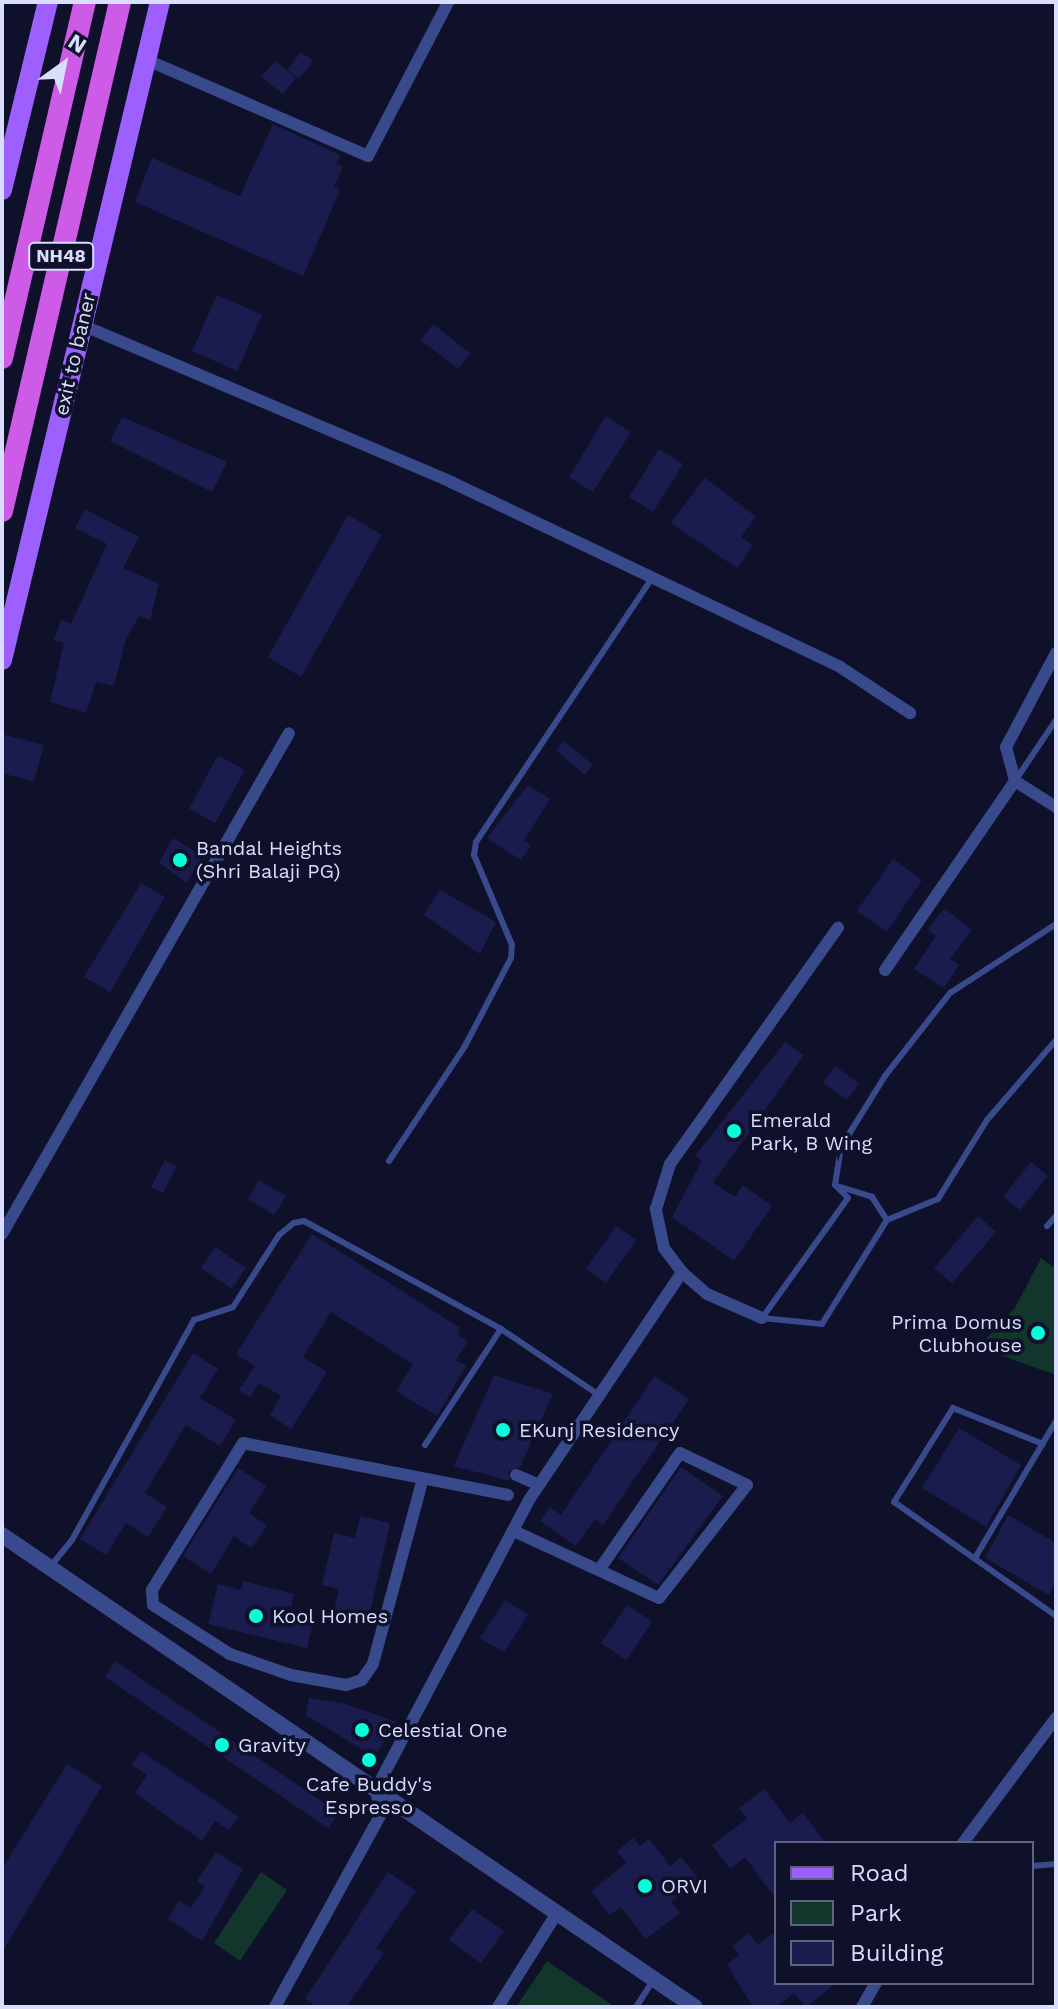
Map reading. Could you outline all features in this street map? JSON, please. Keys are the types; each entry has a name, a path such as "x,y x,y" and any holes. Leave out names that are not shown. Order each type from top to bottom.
{"highway":[{"name":"NH48","path":"2,358 85,2"},
{"name":"NH48","path":"2,511 120,2"}],"main road":[{"path":"2,190 48,2"},
{"name":"exit to baner","path":"2,660 160,2"}],"street":[{"path":"147,60 368,156 448,2"},
{"path":"82,325 451,482 840,667 910,713"},
{"path":"1056,653 1006,747 1015,781 1056,807"},
{"path":"2,1234 289,733"},
{"path":"885,970 1015,781"},
{"path":"762,1318 707,1294 682,1272 664,1248 656,1209 670,1164 838,928"},
{"path":"275,2007 380,1816 376,1789 539,1485 596,1393 682,1272"},
{"path":"422,1482 373,1664 362,1680 346,1685 291,1675 230,1654 153,1605 152,1590 243,1443 422,1482 508,1495"},
{"path":"516,1532 659,1598 747,1485 680,1453 599,1570"},
{"path":"516,1475 539,1485"},
{"path":"2,1535 695,2007"},
{"path":"964,1841 1056,1718"},
{"path":"498,2007 557,1913"},
{"path":"862,2007 875,1985"}],"lane":[{"path":"389,1161 465,1046 511,958 512,945 474,855 476,842 653,577"},
{"path":"1015,781 1056,720"},
{"path":"835,1185 841,1147 885,1076 950,993 1056,924"},
{"path":"835,1185 848,1198 762,1318 822,1324 887,1220 938,1199 987,1120 1056,1040"},
{"path":"835,1185 872,1197 887,1220"},
{"path":"1047,1226 1056,1216"},
{"path":"50,1567 72,1540 194,1320 233,1307 286,1227 304,1221 501,1329 596,1393"},
{"path":"425,1445 501,1329"},
{"path":"1043,1444 953,1408 894,1502 1056,1616"},
{"path":"975,1558 1056,1421"},
{"path":"1034,1866 1056,1864"},
{"path":"636,2007 654,1979"}],"green space":[{"path":"1041,1258 1056,1269 1056,1375 978,1347 1015,1308"},
{"path":"261,1872 287,1890 240,1961 214,1943"},
{"path":"547,1961 611,2004 609,2007 516,2007"}],"building":[{"path":"301,52 313,61 299,79 287,70"},
{"path":"275,61 296,78 283,94 261,77"},
{"path":"273,124 340,155 336,164 343,167 334,187 340,190 303,276 135,202 152,158 240,196"},
{"path":"217,295 262,315 237,371 192,351"},
{"path":"433,324 470,353 458,369 421,340"},
{"path":"606,416 631,432 593,492 569,477"},
{"path":"122,417 227,462 212,492 110,441"},
{"path":"659,449 683,464 653,512 629,497"},
{"path":"705,478 756,517 741,537 753,545 737,568 671,523"},
{"path":"85,509 139,537 123,568 159,584 150,620 139,616 126,639 114,686 96,682 86,713 50,702 64,643 54,640 61,620 71,624 107,544 75,528"},
{"path":"348,515 382,535 301,677 268,657"},
{"path":"2,734 44,745 34,782 2,773"},
{"path":"564,741 593,765 585,775 556,750"},
{"path":"218,755 245,770 215,823 189,809"},
{"path":"528,785 550,799 524,840 531,845 521,860 487,838"},
{"name":"Bandal Heights (Shri Balaji PG)","path":"173,838 202,856 187,883 159,863"},
{"path":"893,859 922,880 887,932 857,911"},
{"path":"141,883 165,897 110,992 84,977"},
{"path":"440,890 496,922 480,954 424,915"},
{"path":"944,908 972,930 950,959 959,965 944,988 914,969 936,936 928,930"},
{"path":"785,1042 804,1055 713,1183 735,1197 743,1185 772,1206 734,1261 672,1217 702,1161 695,1156"},
{"path":"835,1066 859,1084 847,1100 823,1083"},
{"path":"165,1160 177,1166 163,1193 151,1187"},
{"path":"1031,1162 1048,1176 1020,1210 1003,1197"},
{"path":"259,1180 286,1196 274,1215 248,1199"},
{"path":"978,1216 996,1232 952,1283 934,1268"},
{"path":"616,1226 636,1240 606,1283 586,1269"},
{"path":"312,1234 460,1328 457,1334 468,1341 456,1360 466,1366 437,1416 396,1391 413,1364 331,1312 303,1357 327,1372 291,1429 270,1415 281,1396 259,1383 250,1397 239,1390 255,1366 236,1354"},
{"path":"215,1247 246,1268 232,1289 201,1268"},
{"path":"193,1353 218,1369 200,1398 236,1420 220,1446 186,1425 145,1493 167,1507 148,1537 126,1523 106,1555 80,1539"},
{"name":"EKunj Residency","path":"494,1375 553,1394 520,1467 508,1471 510,1481 454,1466"},
{"path":"655,1376 689,1399 603,1525 595,1519 576,1546 540,1521 550,1507 561,1515"},
{"path":"959,1428 1021,1465 986,1527 922,1488"},
{"path":"681,1467 723,1496 658,1585 618,1558"},
{"path":"238,1468 266,1486 249,1513 267,1526 251,1548 234,1536 211,1574 183,1556"},
{"path":"1008,1515 1056,1543 1056,1583 1049,1595 985,1558"},
{"path":"360,1516 390,1523 368,1621 333,1613 339,1589 322,1585 334,1533 355,1538"},
{"name":"Kool Homes","path":"243,1581 294,1594 290,1613 314,1619 307,1648 208,1624 218,1584 241,1590"},
{"path":"505,1600 528,1615 504,1652 480,1638"},
{"path":"627,1605 652,1622 626,1660 601,1643"},
{"name":"Gravity","path":"115,1661 339,1813 328,1828 105,1677"},
{"name":"Celestial One","path":"309,1698 346,1704 397,1722 374,1757 306,1715"},
{"path":"141,1751 239,1817 229,1830 215,1821 202,1841 135,1793 147,1775 132,1765"},
{"path":"67,1764 102,1786 2,1952 2,1869"},
{"name":"ORVI","path":"764,1789 790,1823 803,1813 824,1841 774,1841 774,1896 745,1857 730,1869 712,1845 747,1819 739,1808"},
{"name":"ORVI","path":"633,1838 640,1846 649,1839 670,1866 681,1857 700,1880 671,1902 680,1913 646,1939 621,1907 610,1915 591,1891 627,1863 617,1851"},
{"path":"216,1852 243,1869 202,1941 168,1919 179,1901 191,1908 205,1887 197,1881"},
{"path":"388,1872 416,1891 376,1948 384,1953 346,2007 317,2007 305,1999"},
{"path":"472,1909 504,1931 481,1963 449,1940"},
{"name":"ORVI","path":"749,1933 758,1945 774,1933 774,1985 834,1985 806,2007 794,1993 776,2007 753,2007 727,1965 739,1955 732,1946"}],"place":[{"name":"Bandal Heights (Shri Balaji PG)","path":"180,860"},
{"name":"Emerald Park, B Wing","path":"734,1131"},
{"name":"Prima Domus Clubhouse","path":"1038,1333"},
{"name":"EKunj Residency","path":"503,1430"},
{"name":"Kool Homes","path":"256,1616"},
{"name":"Celestial One","path":"362,1730"},
{"name":"Gravity","path":"222,1745"},
{"name":"Cafe Buddy's Espresso","path":"369,1760"},
{"name":"ORVI","path":"645,1886"}]}
